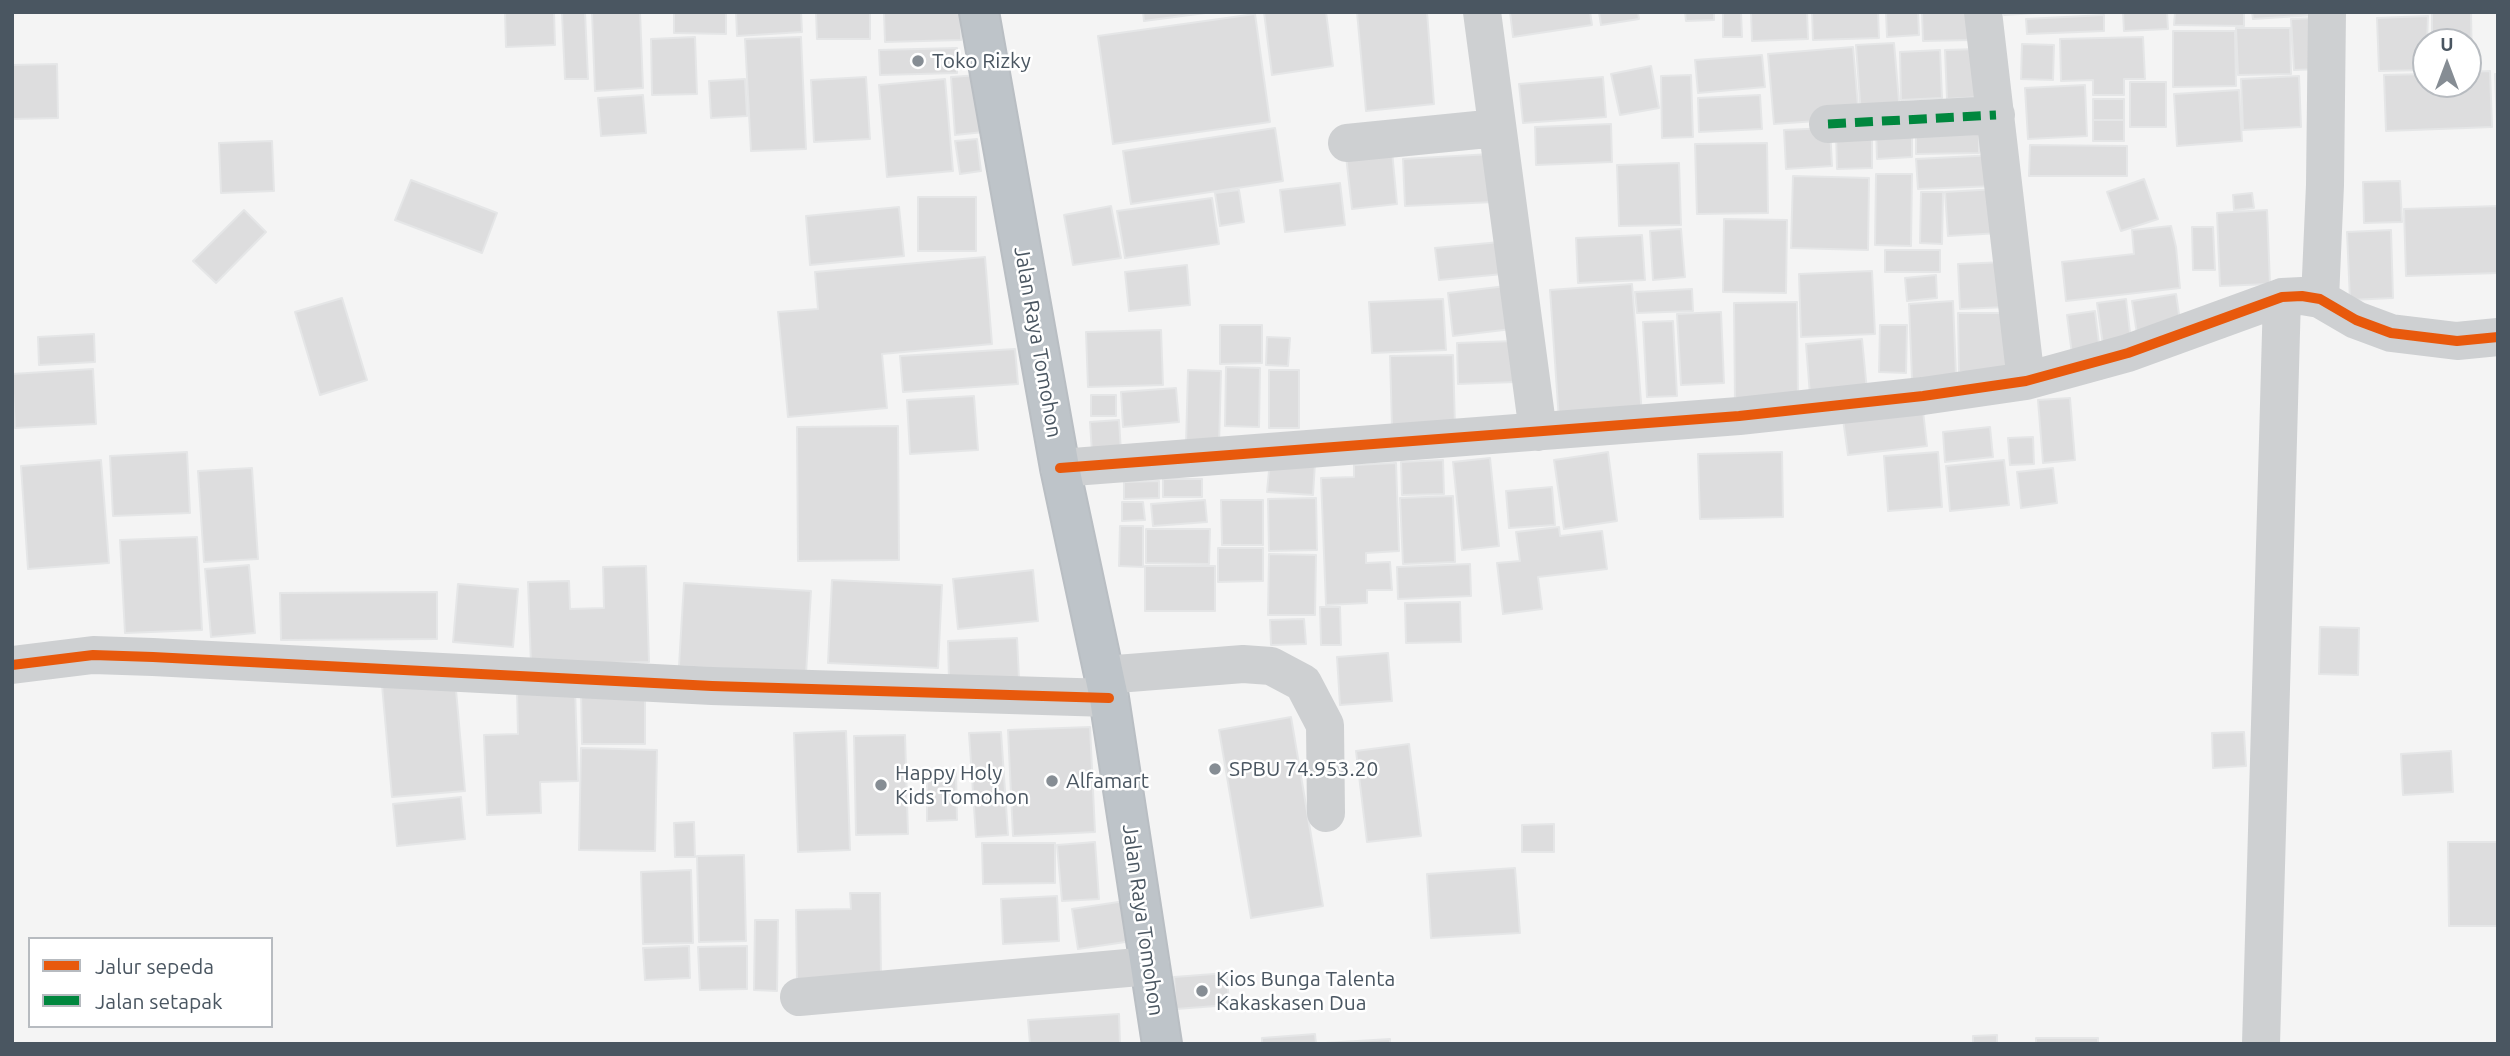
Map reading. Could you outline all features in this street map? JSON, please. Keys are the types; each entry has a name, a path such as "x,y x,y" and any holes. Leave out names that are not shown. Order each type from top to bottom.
{"highway":[{"name":"Jalan Raya Tomohon","path":"979,12 1060,468 1106,686 1162,1044"}],"street":[{"path":"1482,12 1538,432"},
{"path":"1983,12 2026,381"},
{"path":"2320,299 2325,185 2327,12"},
{"path":"1828,124 1996,116"},
{"path":"1347,143 1497,128"},
{"path":"1060,468 1739,416 1923,396 2026,381 2128,353 2282,298 2302,296 2320,299 2356,320 2391,332 2457,341 2498,337"},
{"path":"2261,1044 2282,298"},
{"path":"12,665 93,655 712,686 1106,686 1243,664 1272,666 1303,683 1325,725 1326,813"},
{"path":"799,997 1150,966"}],"building":[{"path":"505,12 554,12 555,45 506,47"},
{"path":"585,12 588,79 565,79 562,13"},
{"path":"592,12 640,12 643,88 595,91"},
{"path":"674,12 726,12 726,34 674,33"},
{"path":"736,12 801,12 802,32 737,36"},
{"path":"816,12 870,12 870,39 817,39"},
{"path":"884,12 961,12 961,40 885,42"},
{"path":"1143,12 1213,12 1144,21"},
{"path":"1264,12 1326,12 1333,66 1272,75"},
{"path":"1357,12 1427,12 1434,104 1366,111"},
{"path":"1510,12 1590,12 1592,25 1513,37"},
{"path":"1599,12 1638,12 1639,19 1601,25"},
{"path":"1685,12 1714,12 1714,20 1686,21"},
{"path":"1723,12 1741,12 1742,37 1723,37"},
{"path":"1751,12 1807,12 1808,39 1752,41"},
{"path":"1812,12 1878,12 1879,38 1813,40"},
{"path":"1886,12 1918,12 1919,35 1887,37"},
{"path":"1922,12 1971,12 1972,40 1923,41"},
{"path":"2003,12 2051,12 2004,15"},
{"path":"2123,12 2167,12 2168,29 2124,31"},
{"path":"2175,12 2244,12 2244,26 2174,25"},
{"path":"2252,12 2314,12 2314,15 2253,19"},
{"path":"2432,12 2471,12 2471,28 2432,28"},
{"path":"1255,14 1270,122 1113,144 1098,36"},
{"path":"2104,15 2104,31 2027,34 2026,19"},
{"path":"2428,16 2428,28 2412,28 2412,70 2379,71 2377,18"},
{"path":"2317,18 2320,69 2294,70 2291,19"},
{"path":"2236,28 2290,28 2291,74 2238,75"},
{"path":"2173,31 2235,31 2236,86 2173,87"},
{"path":"695,37 697,94 652,95 651,39"},
{"path":"801,37 806,149 751,151 745,39"},
{"path":"2143,37 2145,79 2124,79 2124,95 2093,95 2093,80 2061,81 2060,39"},
{"path":"1894,43 1900,113 1861,115 1856,45"},
{"path":"2022,44 2054,45 2053,80 2021,79"},
{"path":"1853,47 1859,118 1774,124 1768,54"},
{"name":"Toko Rizky","path":"957,48 957,73 880,75 879,50"},
{"path":"1979,49 1981,97 1947,99 1945,50"},
{"path":"1940,50 1942,98 1901,100 1900,52"},
{"path":"1762,55 1765,87 1698,93 1695,60"},
{"path":"57,64 58,118 12,119 12,65"},
{"path":"1651,66 1659,108 1620,115 1611,74"},
{"path":"2482,71 2490,71 2492,127 2386,131 2384,75 2412,74 2412,98 2482,98"},
{"path":"2495,74 2498,74 2498,123 2497,123"},
{"path":"979,75 984,132 955,135 951,77"},
{"path":"1691,75 1693,137 1662,138 1661,76"},
{"path":"2299,76 2301,127 2243,130 2241,79"},
{"path":"866,77 870,139 814,142 811,80"},
{"path":"1603,77 1606,117 1523,123 1519,84"},
{"path":"745,79 747,116 711,118 709,81"},
{"path":"945,79 953,171 887,177 879,85"},
{"path":"2130,82 2166,82 2166,127 2130,127"},
{"path":"2085,85 2087,136 2028,139 2025,88"},
{"path":"2239,90 2242,141 2177,146 2174,94"},
{"path":"643,95 646,133 601,136 598,98"},
{"path":"1760,95 1762,129 1699,132 1698,98"},
{"path":"2093,99 2124,99 2124,120 2093,120"},
{"path":"2093,120 2124,120 2124,141 2093,141"},
{"path":"1611,124 1612,162 1536,165 1535,127"},
{"path":"1979,125 1979,153 1916,154 1916,126"},
{"path":"1912,127 1912,157 1877,159 1876,128"},
{"path":"1275,128 1283,181 1131,204 1123,151"},
{"path":"1830,128 1832,166 1786,169 1784,130"},
{"path":"1872,130 1872,168 1837,169 1836,131"},
{"path":"977,139 981,171 960,174 955,141"},
{"path":"272,141 274,191 221,193 219,143"},
{"path":"1767,143 1768,213 1697,214 1695,144"},
{"path":"2030,145 2127,146 2127,176 2029,176"},
{"path":"1392,151 1397,204 1352,209 1346,156"},
{"path":"1491,154 1494,202 1405,206 1403,159"},
{"path":"1995,155 1996,186 1918,189 1916,159"},
{"path":"1679,163 1681,225 1619,226 1617,165"},
{"path":"1876,174 1912,174 1911,246 1875,245"},
{"path":"1793,176 1869,178 1868,250 1791,248"},
{"path":"2144,179 2158,219 2121,231 2107,192"},
{"path":"411,180 497,213 482,253 395,220"},
{"path":"2400,181 2402,222 2364,223 2363,182"},
{"path":"1340,183 1345,225 1285,232 1280,190"},
{"path":"1997,189 2000,233 1948,236 1945,192"},
{"path":"1239,190 1244,222 1220,226 1215,193"},
{"path":"1921,192 1943,192 1942,244 1920,243"},
{"path":"2252,193 2254,208 2234,210 2233,195"},
{"path":"918,197 976,197 976,251 918,251"},
{"path":"1212,198 1219,244 1125,258 1117,211"},
{"path":"1111,206 1121,258 1073,265 1064,215"},
{"path":"2498,206 2498,273 2406,276 2404,209"},
{"path":"899,207 904,256 810,265 806,216"},
{"path":"244,210 266,232 216,283 193,261"},
{"path":"2267,210 2270,284 2220,286 2217,213"},
{"path":"1724,219 1787,220 1786,293 1723,292"},
{"path":"2171,226 2180,288 2066,301 2062,262 2134,254 2132,230"},
{"path":"2192,227 2213,227 2215,270 2193,270"},
{"path":"1681,229 1685,277 1653,280 1650,231"},
{"path":"2391,230 2393,298 2350,300 2347,232"},
{"path":"1642,235 1645,280 1578,283 1576,238"},
{"path":"1500,242 1503,274 1439,280 1435,248"},
{"path":"1885,250 1940,250 1940,272 1885,272"},
{"path":"985,257 992,344 882,354 887,408 788,417 778,312 818,309 815,272"},
{"path":"2005,262 2007,307 1960,309 1958,264"},
{"path":"1187,265 1190,305 1129,311 1125,272"},
{"path":"1872,271 1875,334 1801,337 1799,274"},
{"path":"1936,275 1937,298 1907,301 1905,278"},
{"path":"1632,284 1642,415 1559,420 1550,290"},
{"path":"1506,286 1512,329 1453,336 1448,293"},
{"path":"1692,289 1693,311 1637,313 1635,292"},
{"path":"2176,294 2181,328 2137,334 2132,301"},
{"path":"342,298 367,380 320,395 295,312"},
{"path":"1443,299 1446,350 1372,353 1369,302"},
{"path":"2126,299 2131,341 2103,345 2097,303"},
{"path":"1953,301 1956,376 1912,379 1909,304"},
{"path":"1797,302 1798,402 1735,403 1734,303"},
{"path":"2095,311 2100,352 2072,355 2067,315"},
{"path":"1721,312 1724,383 1681,385 1677,314"},
{"path":"1958,313 2009,313 2009,372 1959,372"},
{"path":"1673,321 1677,396 1647,397 1643,322"},
{"path":"1220,325 1262,325 1262,363 1220,364"},
{"path":"1880,325 1907,325 1906,373 1879,372"},
{"path":"1161,330 1163,385 1088,387 1086,332"},
{"path":"94,334 95,362 39,365 38,337"},
{"path":"1267,337 1290,338 1288,366 1266,365"},
{"path":"1862,339 1867,391 1810,395 1806,344"},
{"path":"1515,341 1516,382 1458,384 1457,343"},
{"path":"1015,349 1018,384 903,392 900,356"},
{"path":"1453,355 1455,427 1392,428 1390,356"},
{"path":"1226,367 1260,368 1259,427 1225,426"},
{"path":"93,369 96,424 15,428 12,374"},
{"path":"1188,370 1221,371 1219,446 1186,445"},
{"path":"1269,370 1299,370 1299,428 1269,428"},
{"path":"1176,388 1179,422 1123,427 1121,392"},
{"path":"1091,395 1116,395 1116,416 1091,416"},
{"path":"974,396 978,450 910,454 907,400"},
{"path":"2070,398 2075,460 2043,463 2038,400"},
{"path":"1923,411 1927,446 1848,455 1843,419"},
{"path":"1119,420 1121,452 1092,453 1090,422"},
{"path":"898,426 899,560 798,561 797,427"},
{"path":"1990,427 1993,457 1945,462 1943,432"},
{"path":"2033,437 2034,464 2010,465 2008,438"},
{"path":"187,452 190,513 113,516 110,456"},
{"path":"1608,452 1617,521 1564,529 1554,460"},
{"path":"1782,452 1783,517 1700,519 1698,454"},
{"path":"1938,452 1942,507 1888,511 1884,456"},
{"path":"1490,458 1499,546 1462,550 1453,462"},
{"path":"101,460 109,563 28,569 21,466"},
{"path":"1270,460 1315,463 1313,495 1267,492"},
{"path":"1443,460 1444,494 1402,495 1401,462"},
{"path":"2004,460 2009,505 1950,511 1946,466"},
{"path":"1396,463 1399,551 1366,553 1366,563 1390,562 1392,590 1367,590 1367,603 1326,605 1321,478 1354,477 1354,465"},
{"path":"252,468 258,559 204,562 198,471"},
{"path":"2053,468 2057,503 2021,508 2017,472"},
{"path":"1163,479 1202,479 1202,497 1163,497"},
{"path":"1159,481 1159,498 1124,499 1124,482"},
{"path":"1552,487 1555,525 1509,528 1506,491"},
{"path":"1453,496 1455,562 1403,564 1400,498"},
{"path":"1316,498 1317,550 1269,551 1268,499"},
{"path":"1205,500 1207,522 1153,526 1151,504"},
{"path":"1221,500 1263,500 1263,545 1222,545"},
{"path":"1122,502 1143,502 1145,520 1122,521"},
{"path":"1120,526 1143,526 1143,567 1119,566"},
{"path":"1559,527 1560,536 1602,531 1607,569 1538,577 1542,609 1503,614 1497,563 1520,561 1516,532"},
{"path":"1146,529 1210,529 1209,564 1146,563"},
{"path":"197,537 202,630 125,633 120,540"},
{"path":"1218,548 1263,548 1263,581 1218,582"},
{"path":"1269,554 1316,555 1315,615 1268,615"},
{"path":"1470,564 1471,596 1398,599 1397,567"},
{"path":"249,565 255,633 211,637 205,569"},
{"path":"646,566 649,662 531,665 528,582 569,581 570,609 604,608 603,567"},
{"path":"1145,566 1215,566 1215,611 1145,611"},
{"path":"1033,570 1038,621 958,629 953,579"},
{"path":"832,580 942,585 938,668 828,663"},
{"path":"684,583 811,591 806,674 679,666"},
{"path":"458,584 518,589 513,647 453,642"},
{"path":"437,592 437,639 281,640 280,593"},
{"path":"1460,602 1461,642 1406,643 1405,603"},
{"path":"1320,607 1340,607 1341,645 1321,645"},
{"path":"1304,619 1306,644 1271,645 1270,620"},
{"path":"2320,627 2359,628 2358,675 2319,674"},
{"path":"1017,638 1019,679 949,681 948,641"},
{"path":"1388,653 1392,701 1340,705 1337,657"},
{"path":"455,679 465,791 392,797 382,685"},
{"path":"575,688 578,781 540,782 541,813 487,815 484,735 518,734 517,690"},
{"path":"581,690 645,690 645,744 582,744"},
{"path":"1291,717 1323,906 1251,918 1219,730"},
{"name":"Alfamart","path":"1090,727 1095,832 1013,836 1008,730"},
{"path":"846,731 850,850 798,852 794,733"},
{"path":"1001,732 1008,835 976,837 969,733"},
{"path":"2244,732 2246,766 2213,768 2212,733"},
{"name":"Happy Holy Kids Tomohon","path":"905,735 908,834 856,835 854,736"},
{"path":"1409,744 1421,836 1367,842 1356,751"},
{"path":"581,748 657,750 655,851 579,850"},
{"path":"2451,751 2453,792 2403,795 2401,754"},
{"path":"956,770 957,820 927,821 927,771"},
{"path":"461,797 465,839 397,846 393,804"},
{"path":"694,822 695,857 675,857 674,823"},
{"path":"1554,824 1554,852 1522,852 1522,825"},
{"path":"1095,842 1099,899 1062,901 1057,845"},
{"path":"2448,842 2498,842 2498,926 2449,926"},
{"path":"982,843 1055,843 1055,883 983,884"},
{"path":"744,855 746,941 699,942 697,856"},
{"path":"1515,868 1520,933 1431,938 1427,874"},
{"path":"691,870 693,943 643,944 641,872"},
{"path":"850,893 880,893 881,980 797,981 796,910 851,909"},
{"path":"1057,896 1059,941 1003,944 1001,899"},
{"path":"1125,901 1132,941 1078,949 1072,909"},
{"path":"755,920 778,920 777,991 754,990"},
{"path":"689,946 690,978 645,980 643,948"},
{"path":"747,946 747,989 700,990 698,947"},
{"name":"Kios Bunga Talenta Kakaskasen Dua","path":"1227,973 1229,1005 1176,1009 1174,977"},
{"path":"1119,1014 1120,1044 1030,1044 1028,1020"},
{"path":"1315,1034 1316,1044 1262,1044 1262,1038"},
{"path":"1997,1035 1997,1044 1973,1044 1973,1036"},
{"path":"2036,1038 2098,1038 2098,1044 2036,1044"},
{"path":"1390,1039 1390,1044 1325,1044 1325,1043"}],"marked path":[{"path":"1828,124 1996,115"}],"cycle path":[{"path":"1060,468 1739,416 1923,396 2026,381 2128,353 2282,297 2320,299 2356,320 2391,333 2457,341 2498,337"},
{"path":"12,665 93,655 712,686 1109,698"}],"place":[{"name":"Toko Rizky","path":"918,61"},
{"name":"SPBU 74.953.20","path":"1215,769"},
{"name":"Alfamart","path":"1052,781"},
{"name":"Happy Holy Kids Tomohon","path":"881,785"},
{"name":"Kios Bunga Talenta Kakaskasen Dua","path":"1202,991"}]}
